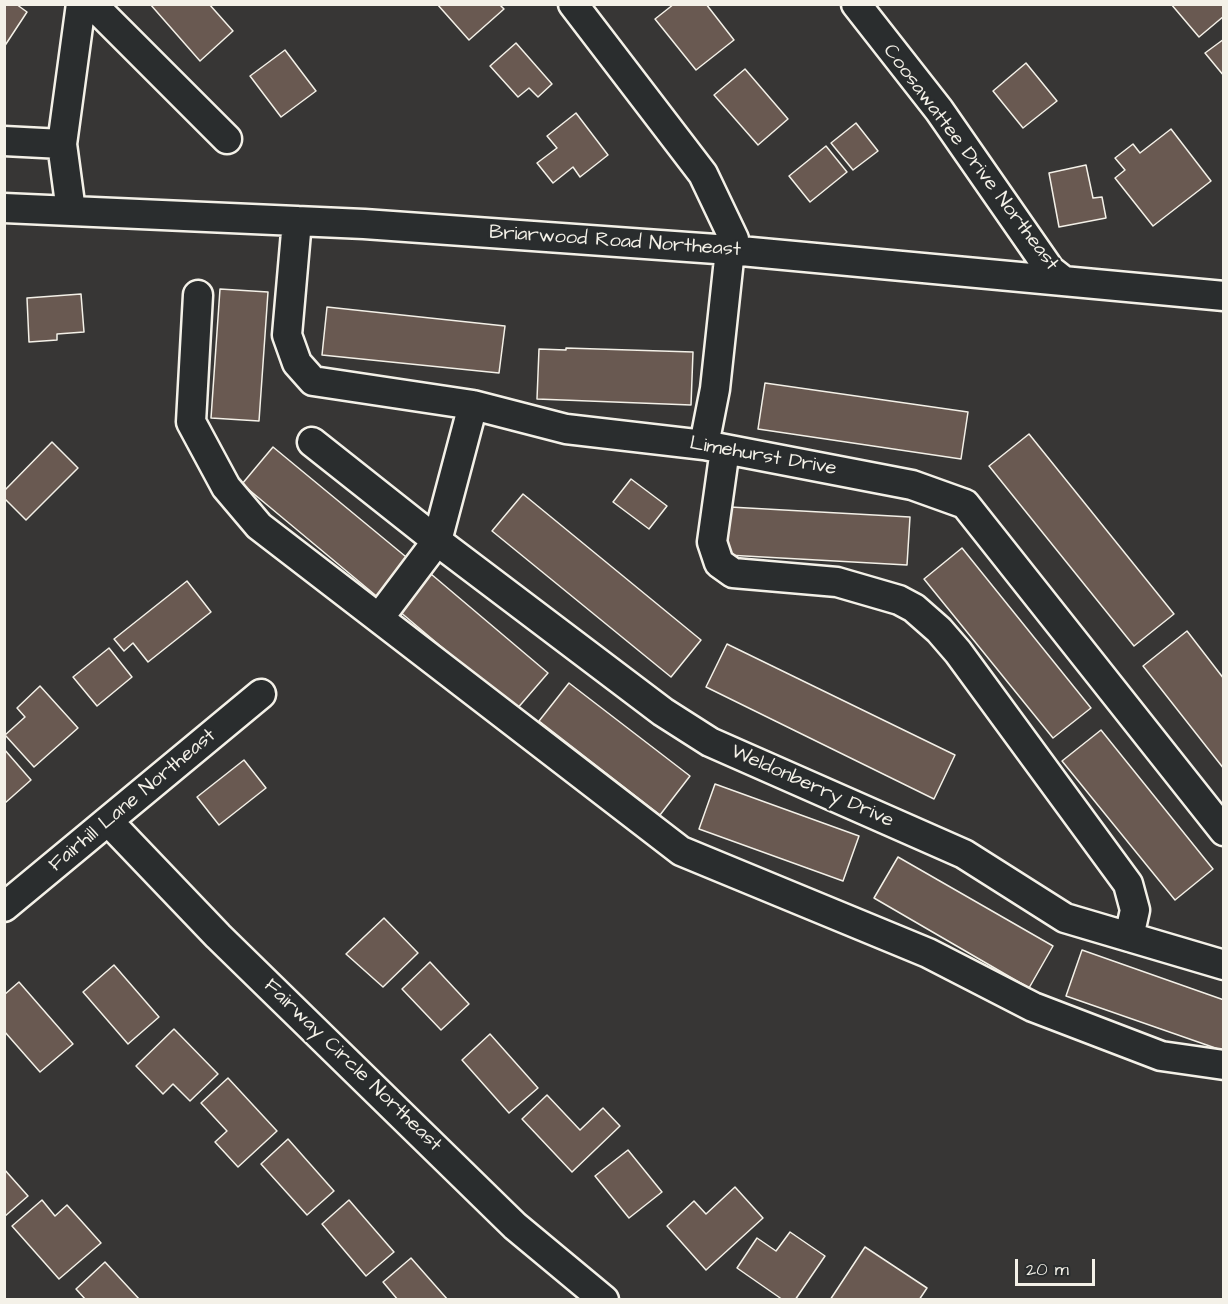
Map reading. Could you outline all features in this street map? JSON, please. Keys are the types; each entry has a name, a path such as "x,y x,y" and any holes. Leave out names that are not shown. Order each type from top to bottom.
{"street":[{"path":"71,211 62,144 81,4"},
{"path":"93,4 227,139"},
{"path":"573,4 704,174 734,239 730,250 715,389 712,542 719,563 733,573 837,582 899,600 924,616 958,652 1128,884 1135,910 1129,937"},
{"name":"Coosawattee Drive Northeast","path":"856,4 939,110 1050,270 1064,281"},
{"path":"4,141 62,144"},
{"name":"Briarwood Road Northeast","path":"4,208 297,221 730,250 1224,296"},
{"name":"Limehurst Drive","path":"297,221 287,334 297,363 313,381 473,405 566,429 715,447 912,485 965,504 1224,831"},
{"path":"198,295 191,422 226,487 259,526 681,852 928,953 1033,1007 1161,1056 1224,1065"},
{"path":"379,618 436,541 473,405"},
{"name":"Weldonberry Drive","path":"312,442 436,541 663,712 710,742 964,854 1065,918 1224,965"},
{"name":"Fairhill Lane Northeast","path":"4,907 261,694"},
{"name":"Fairway Circle Northeast","path":"109,822 218,936 515,1226 604,1299"}],"building":[{"path":"4,4 16,4 27,12 4,47"},
{"path":"150,4 209,4 233,31 200,61"},
{"path":"437,4 499,4 504,9 469,40"},
{"path":"674,4 706,4 734,40 696,70 655,19"},
{"path":"1171,4 1224,4 1224,16 1199,37"},
{"path":"1224,39 1224,76 1205,53"},
{"path":"516,43 552,84 538,97 529,88 518,97 490,66"},
{"path":"285,50 316,91 281,117 250,76"},
{"path":"1026,63 1057,101 1023,128 993,91"},
{"path":"745,69 788,119 758,145 714,95"},
{"path":"576,113 608,155 580,177 573,167 553,183 537,163 557,148 547,136"},
{"path":"856,123 878,151 853,170 831,143"},
{"path":"1171,129 1211,181 1153,226 1115,178 1125,170 1115,158 1133,144 1140,153"},
{"path":"826,146 847,172 810,202 789,176"},
{"path":"1086,165 1093,198 1102,197 1106,218 1059,227 1049,173"},
{"path":"220,289 268,292 259,421 211,418"},
{"path":"81,294 84,332 57,334 57,340 29,342 27,298"},
{"path":"327,307 505,326 499,373 322,355"},
{"path":"566,348 693,352 691,405 537,399 539,349 566,350"},
{"path":"765,383 968,412 961,459 758,429"},
{"path":"1029,434 1174,614 1134,646 989,466"},
{"path":"52,442 78,468 26,520 4,498 4,491"},
{"path":"273,447 411,561 380,599 242,484"},
{"path":"631,479 667,506 649,529 613,502"},
{"path":"523,494 701,640 671,677 492,531"},
{"path":"730,507 910,517 907,565 727,555"},
{"path":"962,548 1091,708 1053,738 924,579"},
{"path":"431,574 548,673 516,710 399,611"},
{"path":"187,581 211,612 148,662 133,643 124,651 114,639"},
{"path":"1187,631 1224,679 1224,769 1143,666"},
{"path":"727,644 955,755 934,799 706,687"},
{"path":"109,648 132,677 97,706 73,677"},
{"path":"569,683 690,776 660,815 539,721"},
{"path":"40,686 78,728 34,767 5,735 25,717 17,708"},
{"path":"1101,730 1213,869 1175,900 1062,761"},
{"path":"4,749 31,780 5,803 4,802"},
{"path":"244,760 266,788 219,825 197,797"},
{"path":"715,784 859,836 843,881 699,829"},
{"path":"898,857 1053,946 1029,988 874,898"},
{"path":"384,918 418,953 383,987 346,954"},
{"path":"1082,950 1224,1000 1224,1051 1066,996"},
{"path":"430,962 469,1004 441,1030 402,989"},
{"path":"114,965 159,1017 128,1044 83,992"},
{"path":"19,982 73,1044 40,1072 4,1031 4,995"},
{"path":"174,1029 218,1074 190,1101 173,1084 163,1094 136,1066"},
{"path":"490,1034 538,1088 509,1113 462,1060"},
{"path":"228,1078 277,1131 238,1167 215,1142 227,1131 201,1103"},
{"path":"547,1095 580,1130 603,1108 620,1126 572,1172 522,1119"},
{"path":"288,1139 334,1191 307,1215 261,1164"},
{"path":"628,1150 662,1192 629,1218 595,1176"},
{"path":"4,1169 28,1196 4,1217"},
{"path":"735,1187 763,1218 706,1270 667,1226 694,1201 706,1214"},
{"path":"42,1200 55,1216 67,1205 101,1243 59,1279 12,1226"},
{"path":"349,1200 394,1252 366,1276 322,1224"},
{"path":"790,1232 825,1256 795,1300 783,1300 737,1268 757,1238 776,1251"},
{"path":"865,1247 927,1288 919,1300 830,1300"},
{"path":"411,1258 448,1300 398,1300 383,1282"},
{"path":"105,1262 140,1300 86,1300 76,1289"}]}
